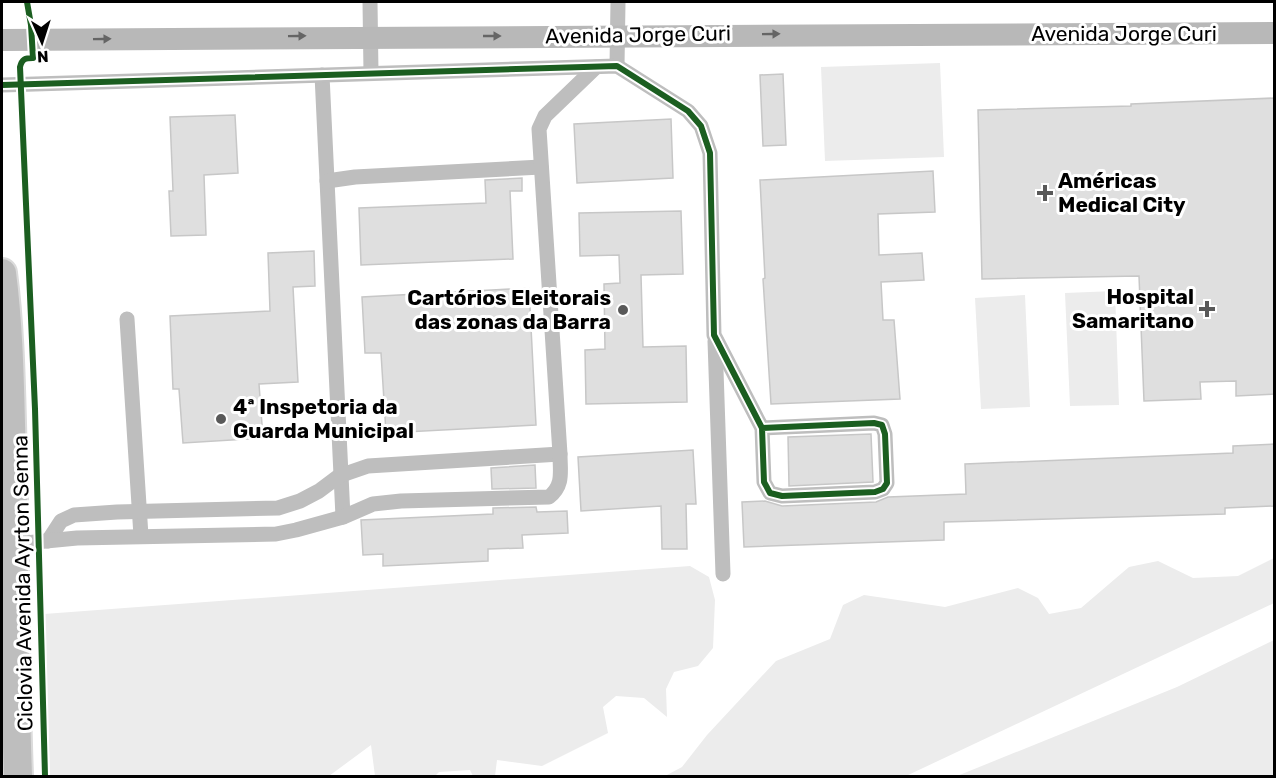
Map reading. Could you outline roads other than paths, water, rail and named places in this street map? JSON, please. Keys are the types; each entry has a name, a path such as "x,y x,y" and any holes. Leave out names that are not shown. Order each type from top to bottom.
{"highway":[{"path":"2,273 10,386 18,777"}],"street":[{"path":"370,2 371,73"},
{"path":"617,66 618,2"},
{"name":"Avenida Jorge Curi","path":"2,40 824,33 1275,33"},
{"path":"2,85 617,66 688,111 701,126 710,153 723,574"},
{"path":"15,544 141,536 276,534 343,517 373,504 401,501 549,497 557,490 560,479 560,454 539,129 545,116 596,67"},
{"path":"322,75 339,476 343,517"},
{"path":"327,181 355,177 541,167"},
{"path":"127,319 141,536"},
{"path":"714,335 762,428 764,483 771,493 782,496 875,492 884,489 886,483 885,434 882,425 874,423 762,428"},
{"path":"48,541 61,521 74,515 279,508 319,491 339,476 368,466 560,454"}],"place":[{"name":"Américas Medical City","path":"1045,193"},
{"name":"Hospital Samaritano","path":"1207,309"},
{"name":"Cartórios Eleitorais das zonas da Barra","path":"623,310"},
{"name":"4ª Inspetoria da Guarda Municipal","path":"221,419"}]}
